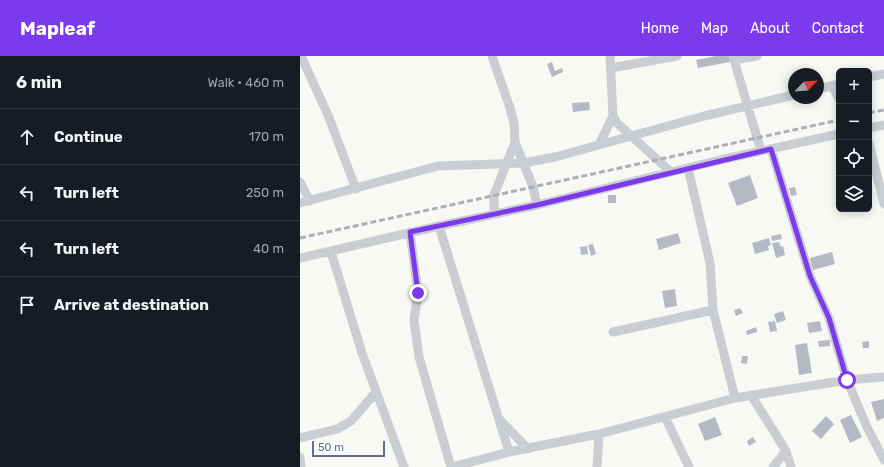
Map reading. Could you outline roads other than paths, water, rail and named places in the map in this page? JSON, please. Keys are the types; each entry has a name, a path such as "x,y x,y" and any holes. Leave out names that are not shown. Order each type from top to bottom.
{"street":[{"path":"300,56 328,115 356,189"},
{"path":"492,56 510,108 514,123 515,142 533,187 537,205"},
{"path":"610,56 613,116 617,123 671,172"},
{"path":"611,68 677,56"},
{"path":"757,56 733,58 761,151"},
{"path":"872,76 884,74"},
{"path":"824,88 836,85"},
{"path":"300,203 438,166 524,164 632,137 704,116 788,96"},
{"path":"599,145 613,116"},
{"path":"872,127 884,125"},
{"path":"300,258 494,213 537,205 688,168 836,135"},
{"path":"494,213 494,195 515,142"},
{"path":"771,149 810,276 829,318 847,380 867,427 884,460"},
{"path":"872,155 884,204"},
{"path":"688,168 710,263 713,310 735,398"},
{"path":"300,182 310,201"},
{"path":"438,226 509,452"},
{"path":"410,232 417,278 418,293 414,320 419,357 451,467 509,452 599,434 735,398 847,380 884,377"},
{"path":"331,252 362,353 404,467"},
{"path":"613,332 713,310"},
{"path":"300,438 337,429 351,421 376,392"},
{"path":"751,395 786,451 791,467"},
{"path":"665,417 689,467"},
{"path":"499,419 528,449"},
{"path":"597,467 599,434"},
{"path":"773,467 786,451"},
{"path":"300,457 301,467"}],"railway":[{"path":"872,112 884,110"},
{"path":"300,238 836,121"}]}
